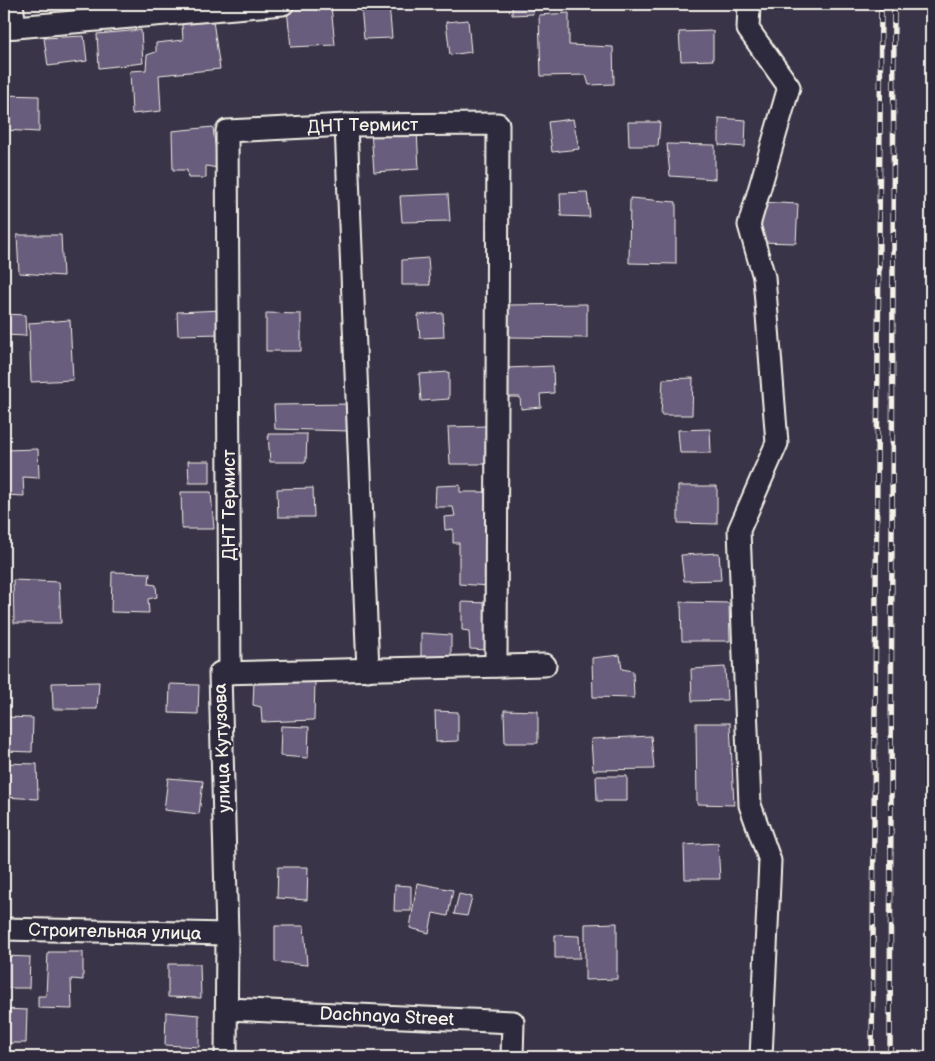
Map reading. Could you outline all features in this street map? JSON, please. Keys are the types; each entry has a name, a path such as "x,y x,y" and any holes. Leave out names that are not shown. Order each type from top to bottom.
{"street":[{"path":"12,4 9,28 283,4"},
{"path":"749,4 748,29 789,87 749,225 764,277 777,443 739,530 750,805 770,861 762,1057"},
{"name":"ДНТ Термист","path":"230,673 227,131 346,125 498,124 496,666"},
{"path":"346,125 368,670"},
{"name":"улица Кутузова","path":"226,1057 227,934 220,674 545,665"},
{"name":"Строительная улица","path":"4,929 227,934"},
{"name":"Dachnaya Street","path":"227,1009 512,1022 512,1057"}],"building":[{"path":"389,4 392,38 364,39 361,7"},
{"path":"512,4 532,4 533,14 512,15"},
{"path":"331,6 335,45 291,47 287,9"},
{"path":"569,13 569,45 613,47 614,84 589,85 586,75 541,76 539,15"},
{"path":"468,20 471,52 450,55 446,22"},
{"path":"213,21 220,69 159,75 161,111 132,114 130,71 146,70 147,55 156,52 156,43 183,40 182,24"},
{"path":"141,30 143,63 99,68 97,34"},
{"path":"713,31 713,60 681,61 679,32"},
{"path":"84,36 87,61 48,66 44,38"},
{"path":"4,95 39,96 39,132 4,130"},
{"path":"719,118 746,120 745,147 719,145"},
{"path":"573,119 579,149 552,152 548,122"},
{"path":"628,122 660,122 658,146 629,146"},
{"path":"213,127 218,168 206,166 206,178 188,178 187,170 173,170 172,131"},
{"path":"417,130 419,169 374,172 371,131"},
{"path":"667,144 715,145 715,179 670,176"},
{"path":"587,192 590,217 561,216 560,193"},
{"path":"448,194 450,221 402,222 400,196"},
{"path":"630,198 676,202 676,264 629,263"},
{"path":"759,202 798,204 796,243 759,242"},
{"path":"17,235 61,235 63,276 19,273"},
{"path":"428,258 430,285 402,285 402,260"},
{"path":"587,304 587,338 509,337 508,305"},
{"path":"222,310 222,334 178,335 177,312"},
{"path":"266,313 301,314 301,351 266,351"},
{"path":"443,313 444,337 420,338 418,315"},
{"path":"4,314 25,315 26,336 4,335"},
{"path":"70,320 73,380 31,382 29,323"},
{"path":"553,366 554,393 540,394 541,407 521,409 520,397 506,397 507,368"},
{"path":"449,372 449,399 421,401 419,374"},
{"path":"693,378 692,415 661,415 663,379"},
{"path":"351,404 350,431 275,429 274,405"},
{"path":"487,426 488,464 450,464 448,427"},
{"path":"710,429 711,453 680,453 678,430"},
{"path":"268,434 307,434 306,462 270,462"},
{"path":"38,449 39,478 23,477 24,496 4,495 4,450"},
{"path":"188,461 210,461 210,483 189,483"},
{"path":"460,485 460,492 488,492 489,586 459,584 459,543 453,543 453,529 445,530 444,517 455,516 453,507 435,507 436,486"},
{"path":"678,486 717,486 717,524 678,523"},
{"path":"313,488 314,517 278,517 277,489"},
{"path":"181,492 211,492 214,529 182,529"},
{"path":"719,553 721,580 684,581 681,555"},
{"path":"112,572 150,573 149,584 156,585 157,597 148,599 149,613 111,612"},
{"path":"13,580 59,582 61,623 14,623"},
{"path":"462,602 488,603 488,650 470,649 469,631 462,630"},
{"path":"681,602 729,603 730,641 682,641"},
{"path":"421,633 451,635 451,662 421,660"},
{"path":"620,655 622,669 633,671 634,698 593,697 592,658"},
{"path":"725,667 727,700 692,701 691,669"},
{"path":"254,681 315,681 314,720 262,722 261,707 253,705"},
{"path":"99,682 97,709 53,709 52,683"},
{"path":"170,684 199,685 198,714 169,713"},
{"path":"504,710 538,711 538,743 505,743"},
{"path":"435,711 458,712 458,741 436,742"},
{"path":"6,717 33,718 32,752 6,751"},
{"path":"696,723 730,723 734,805 697,804"},
{"path":"281,726 309,727 308,758 280,756"},
{"path":"651,736 654,769 593,770 591,739"},
{"path":"4,763 37,764 38,799 4,797"},
{"path":"596,776 627,776 627,801 597,801"},
{"path":"168,778 203,781 199,814 164,810"},
{"path":"718,843 720,879 685,879 684,845"},
{"path":"278,867 308,867 307,900 277,898"},
{"path":"417,883 453,890 448,916 433,913 429,933 410,928"},
{"path":"395,885 411,886 411,911 394,911"},
{"path":"459,894 472,897 467,916 454,914"},
{"path":"617,923 617,979 585,980 585,924"},
{"path":"275,926 304,926 307,965 275,962"},
{"path":"555,935 579,936 580,958 555,958"},
{"path":"48,952 83,952 83,980 71,979 72,1009 38,1008 38,996 46,996"},
{"path":"4,956 30,957 29,988 4,988"},
{"path":"168,964 200,964 201,998 168,997"},
{"path":"4,1009 27,1010 26,1043 4,1043"},
{"path":"166,1012 199,1015 199,1047 165,1045"}],"railway":[{"path":"872,1057 881,4"},
{"path":"890,1057 894,4"}]}
